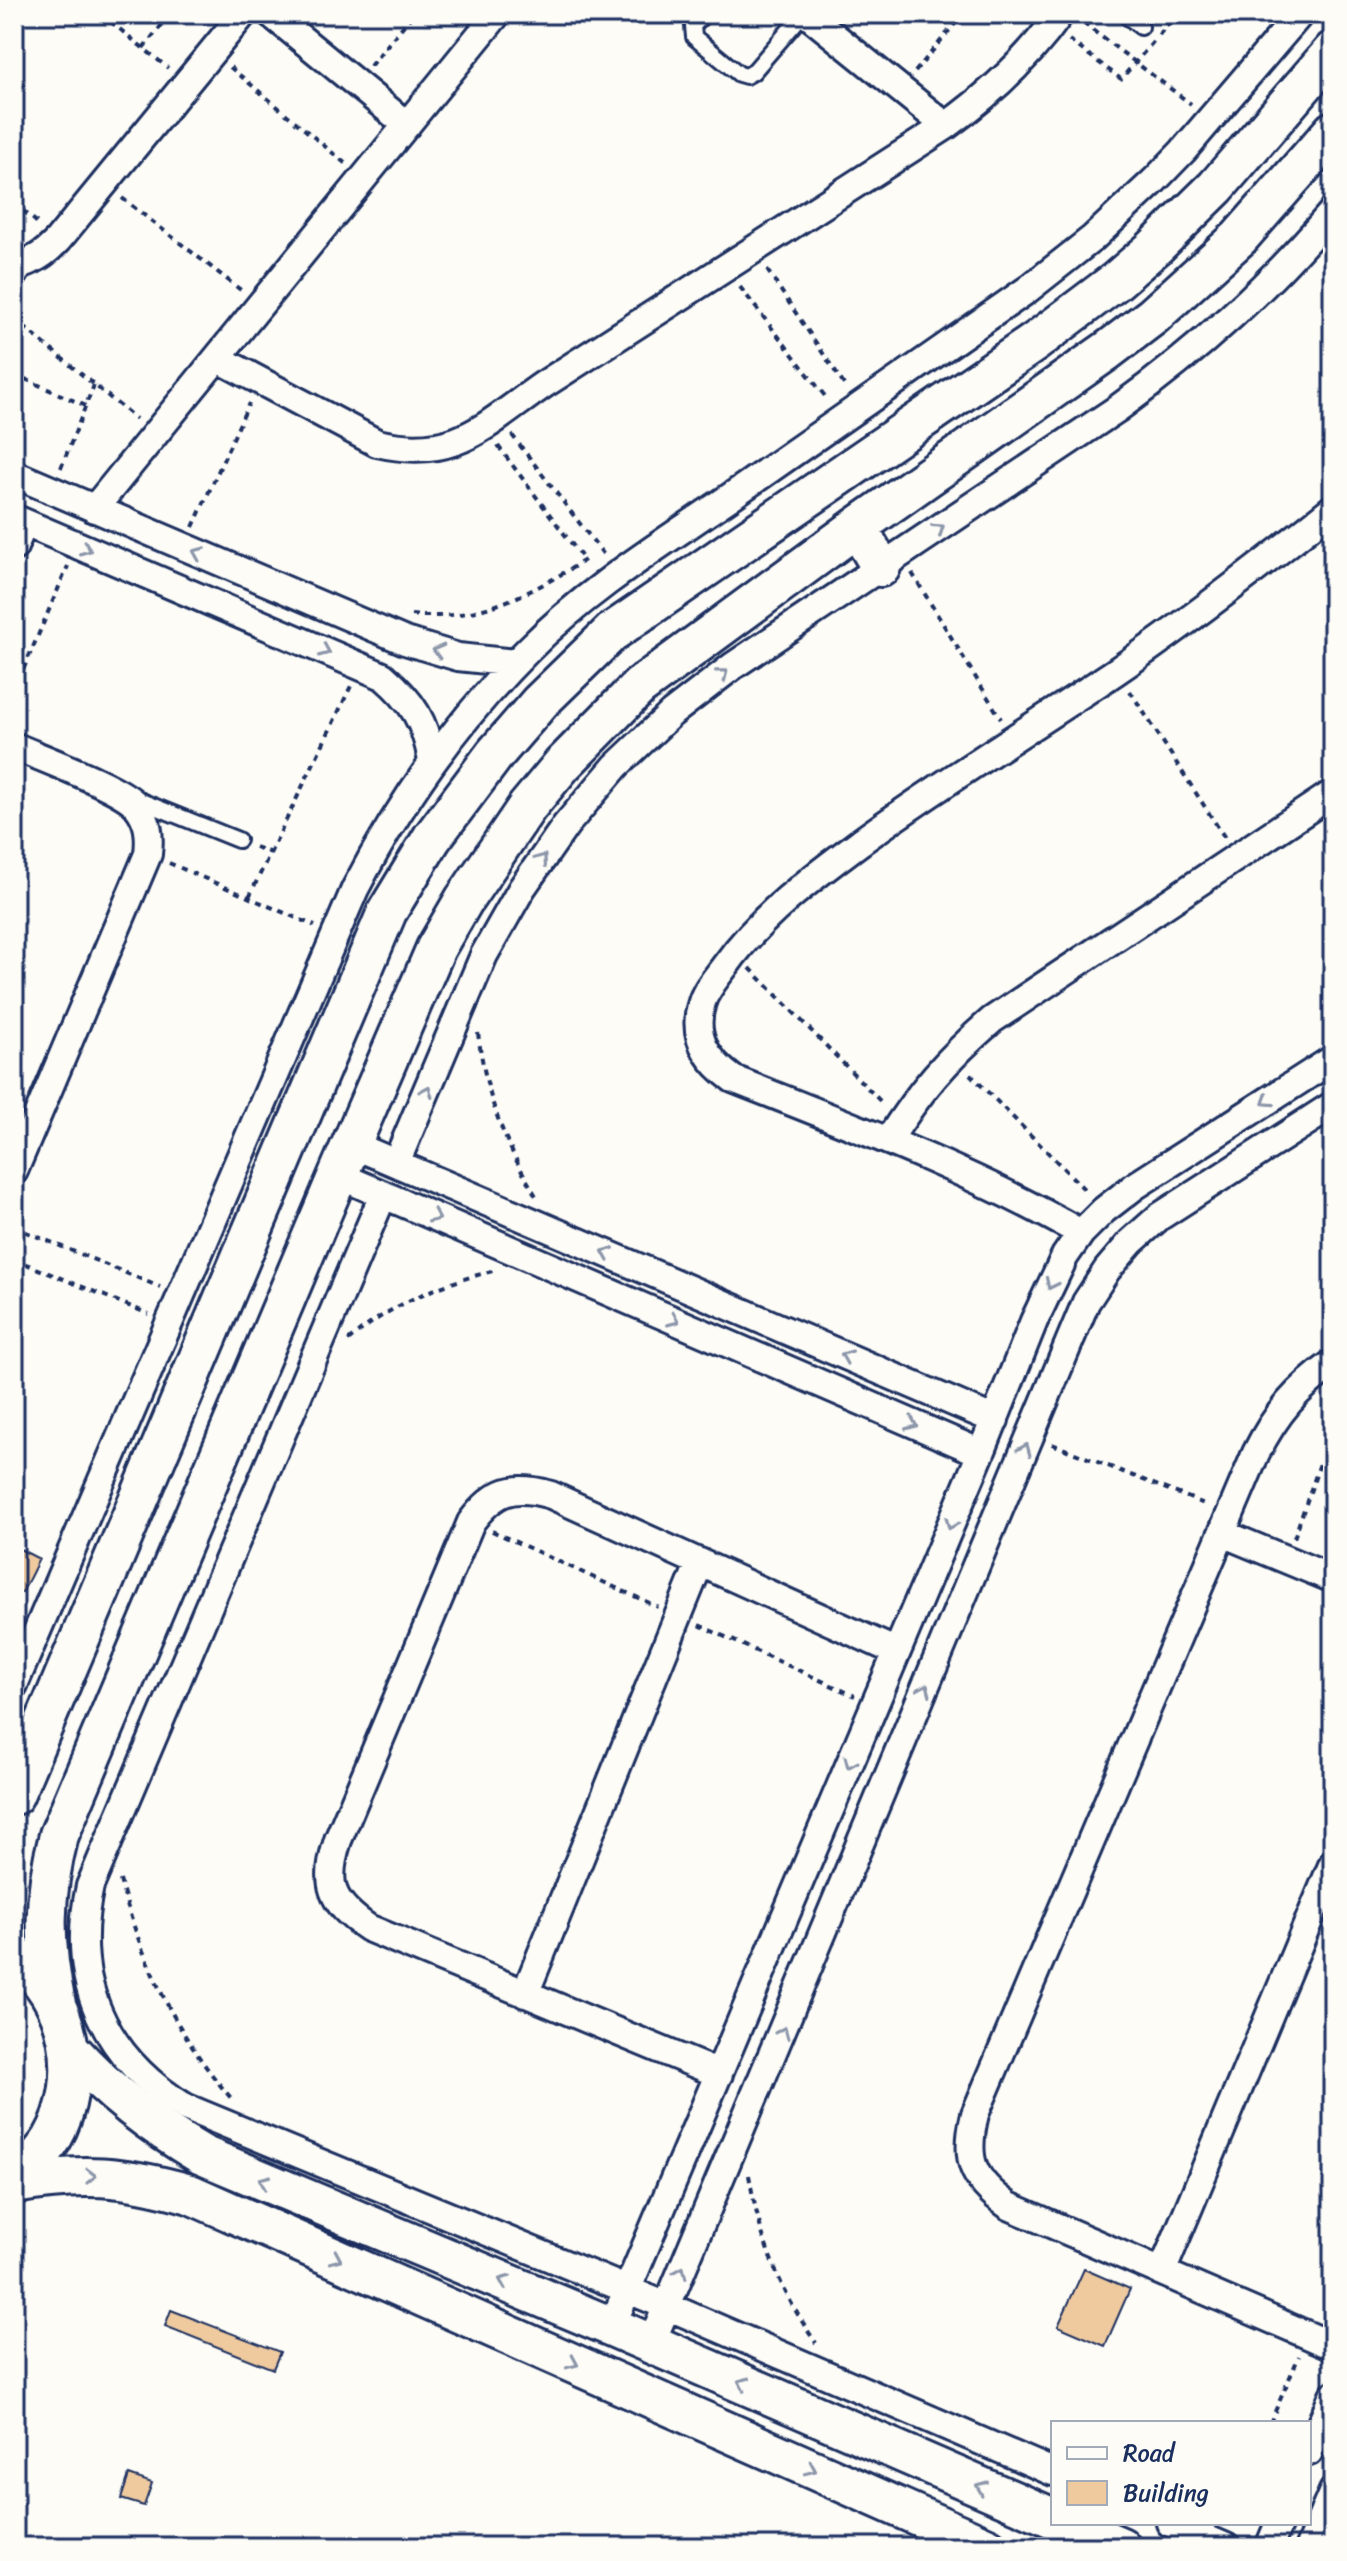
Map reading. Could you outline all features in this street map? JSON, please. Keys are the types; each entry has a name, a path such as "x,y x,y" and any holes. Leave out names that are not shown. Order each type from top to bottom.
{"street":[{"path":"23,264 46,253 58,240 243,14"},
{"path":"271,14 407,125"},
{"path":"94,509 497,14"},
{"path":"805,14 946,126"},
{"path":"14,1685 334,935 378,844 462,721 515,663 567,614 619,574 1027,290 1093,238 1154,181 1300,14"},
{"path":"217,358 377,443 421,449 443,446 491,422 543,385 946,126 975,106 1064,21"},
{"path":"14,1795 387,912 432,838 495,754 540,702 612,632 1035,342 1116,281 1216,187 1333,51"},
{"path":"14,2182 33,2164 51,2139 65,2111 71,2080 70,2049 56,2004 45,1937 45,1902 59,1835 436,948 494,853 562,765 639,687 1153,316 1239,238 1333,131"},
{"path":"396,1163 484,955 522,888 566,825 616,766 672,713 733,666 1117,409 1178,364 1236,314 1291,260 1333,211"},
{"path":"14,474 405,641 458,657 515,663"},
{"path":"1081,1233 894,1131 733,1079 715,1066 702,1045 698,1022 703,1000 735,952 806,882 944,783 1117,671 1209,605 1333,508"},
{"path":"14,547 19,520 383,676 417,712 427,736 432,761"},
{"path":"857,527 891,561"},
{"path":"517,729 562,765"},
{"path":"14,746 131,799 145,818 149,830 148,854 14,1171"},
{"path":"894,1131 917,1096 951,1055 992,1020 1333,793"},
{"path":"612,2327 1065,1256 1081,1233 1104,1210 1135,1186 1333,1059"},
{"path":"651,2344 1086,1302 1131,1242 1159,1217 1333,1105"},
{"path":"344,1159 396,1163 995,1420"},
{"path":"344,1159 383,1195 981,1453"},
{"path":"383,1195 90,1886 85,1908 83,1954 101,2020 128,2061 145,2079 196,2112 667,2306 1051,2471"},
{"path":"1333,1363 1289,1400 1270,1425 975,2114 969,2140 973,2167 987,2190 1009,2206 1333,2346"},
{"path":"719,2074 368,1928 347,1913 333,1891 330,1865 338,1840 471,1522 485,1503 506,1491 529,1488 551,1495 897,1652"},
{"path":"1226,1523 1287,1560 1333,1579"},
{"path":"937,1557 974,1571"},
{"path":"525,1994 700,1562"},
{"path":"1162,2272 1333,1863"},
{"path":"14,1956 41,1981 56,2004"},
{"path":"70,2049 94,2075 159,2130 202,2155 612,2327 1051,2517"},
{"path":"14,2182 100,2176 145,2181 190,2194 988,2547"},
{"path":"1311,2447 1333,2395"},
{"path":"1309,2547 1333,2491"},
{"path":"1070,2525 1121,2547"},
{"path":"1175,2525 1226,2547"},
{"path":"1269,2547 1278,2525"}],"lane":[{"path":"704,14 693,26 694,37 739,74 746,76 805,14"},
{"path":"1124,14 1141,27"},
{"path":"14,285 23,264"},
{"path":"120,793 238,840"}],"path":[{"path":"101,14 186,83"},
{"path":"143,48 171,14"},
{"path":"356,84 413,14"},
{"path":"900,89 963,14"},
{"path":"1064,21 1118,78 1123,78 1176,14"},
{"path":"1064,21 1136,63 1210,119"},
{"path":"212,52 363,179"},
{"path":"104,184 260,305"},
{"path":"14,203 58,240"},
{"path":"754,251 851,412"},
{"path":"727,269 851,412"},
{"path":"14,319 155,435"},
{"path":"14,374 86,406"},
{"path":"184,547 259,382"},
{"path":"51,490 94,385"},
{"path":"491,422 619,574"},
{"path":"405,614 450,615 495,606 538,589 585,560 491,422"},
{"path":"14,691 77,545"},
{"path":"891,561 1013,738"},
{"path":"249,897 361,666"},
{"path":"1117,671 1238,856"},
{"path":"148,854 334,935"},
{"path":"735,952 894,1131"},
{"path":"476,1022 483,1069 495,1115 513,1158 538,1198"},
{"path":"951,1055 1104,1210"},
{"path":"14,1227 180,1295"},
{"path":"14,1259 169,1322"},
{"path":"345,1344 369,1323 410,1298 454,1280 501,1269"},
{"path":"1287,1560 1333,1426"},
{"path":"1031,1435 1226,1523"},
{"path":"112,1834 129,1912 157,1985 197,2054 237,2105"},
{"path":"748,2167 756,2217 771,2264 793,2310 821,2350"},
{"path":"1271,2421 1308,2336"}],"building":[{"path":"14,1546 39,1559 22,1593 14,1589"},
{"path":"1084,2269 1130,2289 1105,2346 1058,2326"},
{"path":"171,2310 280,2352 273,2369 165,2326"},
{"path":"129,2475 152,2483 144,2506 121,2499"}]}
